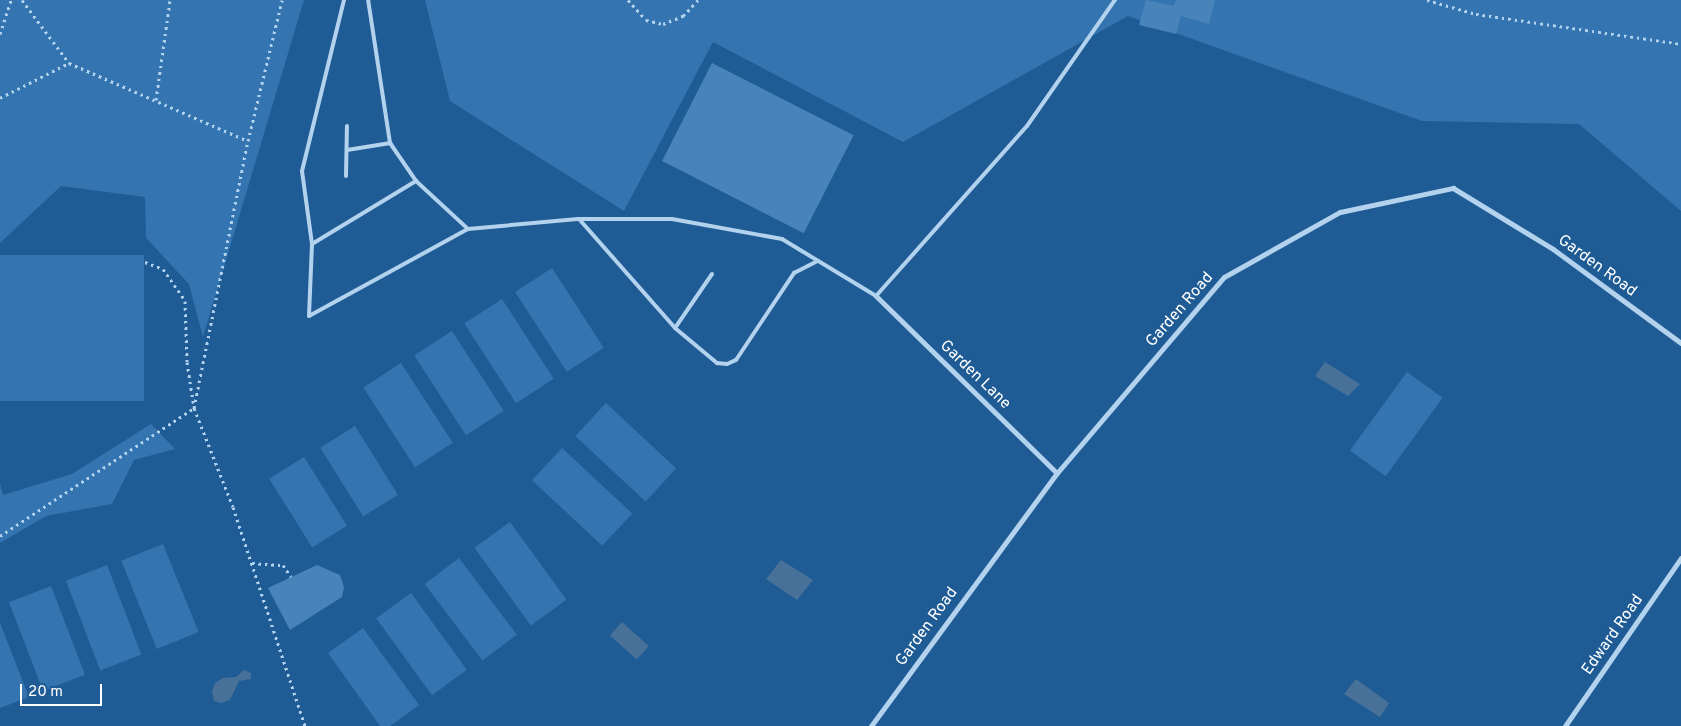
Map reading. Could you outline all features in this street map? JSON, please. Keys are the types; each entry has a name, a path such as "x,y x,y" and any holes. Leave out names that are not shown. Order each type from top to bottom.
{"street":[{"name":"Garden Road","path":"871,726 1057,473 1224,278 1340,212 1453,188 1553,249 1681,343"},
{"name":"Garden Lane","path":"876,296 1057,473"},
{"name":"Edward Road","path":"1565,726 1681,558"}],"lane":[{"path":"344,0 302,171 312,244 309,316 468,229 578,219 672,219 782,239 876,296 1027,126 1116,0"},
{"path":"368,0 390,143 416,181 468,229"},
{"path":"346,176 347,126"},
{"path":"347,150 390,143"},
{"path":"312,244 416,181"},
{"path":"578,219 675,328 717,363 736,360 794,272 818,261"},
{"path":"675,328 712,274"}],"path":[{"path":"0,34 11,0"},
{"path":"22,0 69,63 248,141"},
{"path":"156,100 170,0"},
{"path":"0,536 194,408 248,141 282,0"},
{"path":"628,0 646,20 663,24 683,16 698,0"},
{"path":"1427,0 1476,14 1681,44"},
{"path":"0,98 69,63"},
{"path":"144,262 162,269 185,301 187,362 194,408 252,563 305,726"},
{"path":"252,563 283,565 291,577"}],"shaded area":[{"path":"0,0 304,0 203,337 189,284 146,238 145,197 61,186 0,243"},
{"path":"425,0 1681,0 1681,211 1579,124 1422,121 1128,16 903,142 713,42 624,211 450,101"},
{"path":"0,255 144,255 144,401 0,401"},
{"path":"552,268 604,348 567,372 515,292"},
{"path":"502,299 554,379 516,403 464,324"},
{"path":"452,331 504,411 466,435 414,356"},
{"path":"1325,362 1360,384 1348,396 1315,376"},
{"path":"401,363 453,443 415,467 363,388"},
{"path":"1407,372 1443,398 1386,476 1350,450"},
{"path":"606,403 676,468 646,501 575,436"},
{"path":"151,424 175,449 134,460 112,504 46,516 0,543 0,484 3,495 72,474"},
{"path":"355,426 398,495 363,516 320,448"},
{"path":"562,448 632,513 602,546 532,480"},
{"path":"304,457 347,526 312,547 269,479"},
{"path":"510,522 566,600 531,626 474,548"},
{"path":"163,544 199,632 157,649 121,561"},
{"path":"459,558 517,635 482,661 425,584"},
{"path":"781,560 813,580 797,600 766,579"},
{"path":"107,565 141,655 100,670 66,581"},
{"path":"51,586 85,675 43,691 9,602"},
{"path":"411,593 467,670 432,695 376,618"},
{"path":"622,622 649,646 637,659 610,635"},
{"path":"0,623 29,697 0,708"},
{"path":"363,628 419,705 390,726 380,726 328,653"},
{"path":"244,670 251,673 251,679 239,681 230,700 221,703 214,701 212,692 215,683 223,678 236,677"},
{"path":"1356,679 1389,703 1380,717 1344,694"}],"building":[{"path":"1146,0 1174,6 1176,0 1215,0 1209,24 1181,16 1176,34 1139,25"},
{"path":"712,63 854,135 804,233 662,161"},
{"path":"317,565 340,575 344,587 342,597 290,630 268,588"}]}
